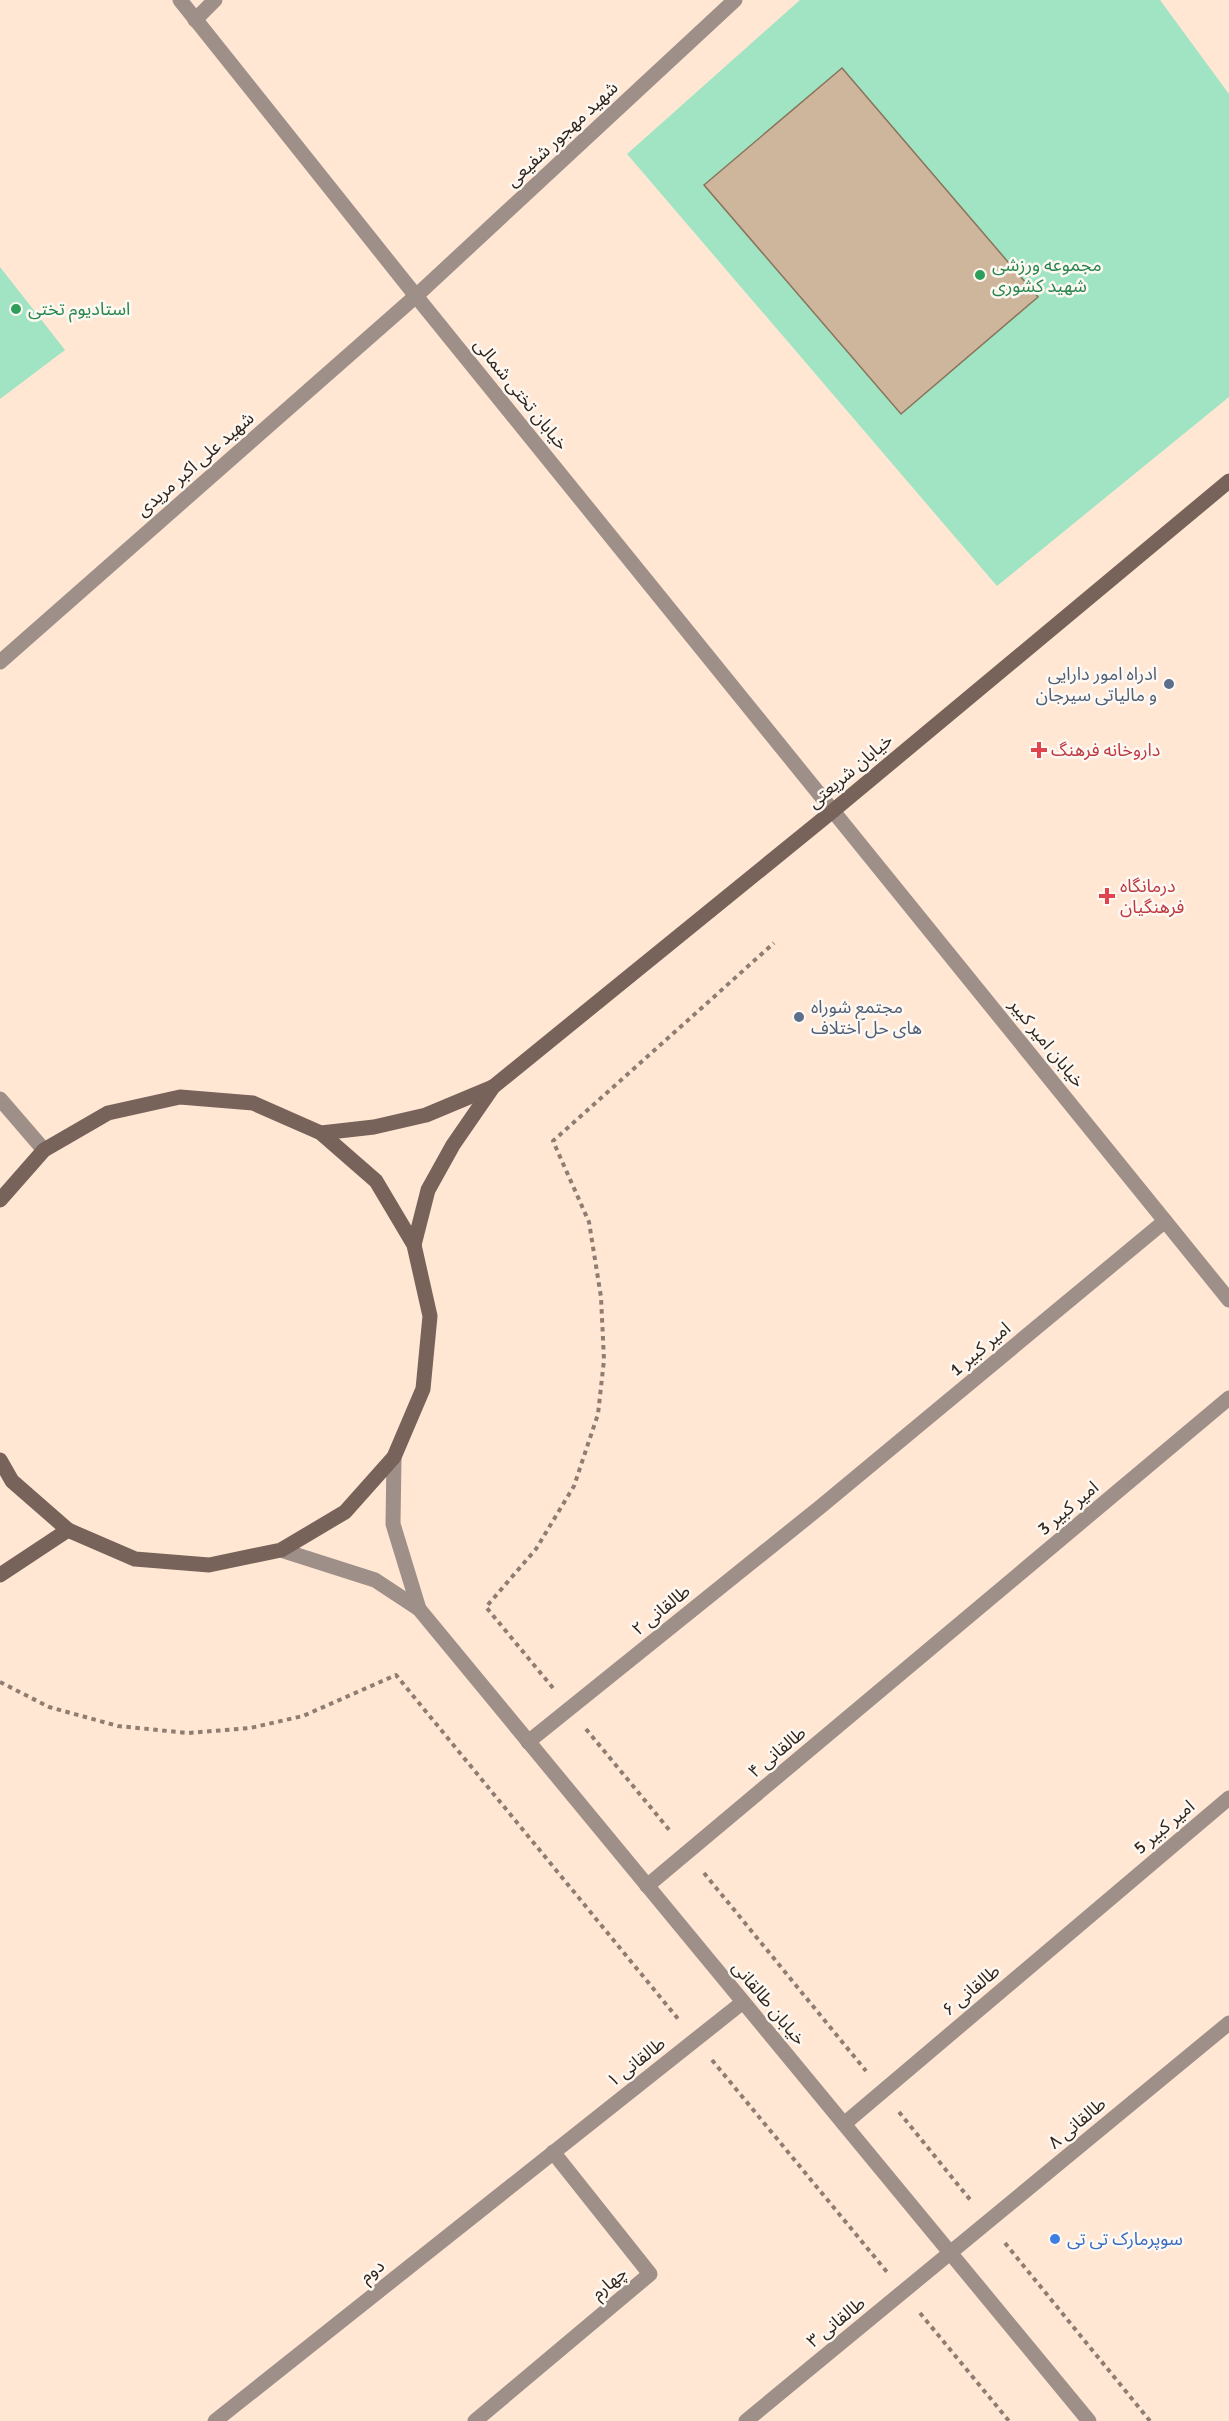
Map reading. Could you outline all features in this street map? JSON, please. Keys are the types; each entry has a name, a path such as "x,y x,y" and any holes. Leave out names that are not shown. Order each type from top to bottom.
{"main road":[{"name":"خیابان شریعتی","path":"493,1087 834,810 1229,481"},
{"path":"321,1133 374,1127 426,1115 493,1087"},
{"path":"414,1245 428,1190 453,1144 493,1087"},
{"path":"0,1200 44,1150 108,1113 180,1097 253,1103 321,1133 376,1181 414,1245 430,1316 423,1389 394,1457 345,1512 281,1550 209,1566 135,1559 68,1530 12,1481 0,1460"},
{"path":"0,1575 68,1530"}],"street":[{"name":"خیابان تختی شمالی","path":"180,0 416,296 834,810"},
{"path":"195,20 215,0"},
{"name":"شهید مهجور شفیعی","path":"416,296 735,0"},
{"name":"شهید علی اکبر مریدی","path":"0,662 416,296"},
{"name":"خیابان امیر کبیر","path":"834,810 1229,1300"},
{"path":"0,1099 44,1150"},
{"name":"امیر کبیر 1","path":"819,1508 1165,1221"},
{"name":"امیر کبیر 3","path":"932,1648 1229,1398"},
{"path":"394,1457 393,1524 419,1609"},
{"name":"طالقانی ۲","path":"528,1742 819,1508"},
{"path":"281,1550 375,1580 419,1609"},
{"name":"خیابان طالقانی","path":"419,1609 1089,2421"},
{"name":"طالقانی ۴","path":"647,1886 932,1648"},
{"name":"امیر کبیر 5","path":"1124,1886 1229,1798"},
{"name":"طالقانی ۶","path":"844,2124 1124,1886"},
{"name":"طالقانی ۱","path":"553,2152 743,2002"},
{"name":"طالقانی ۸","path":"950,2253 1229,2023"},
{"name":"دوم","path":"215,2421 553,2152"},
{"name":"چهارم","path":"474,2421 650,2274 553,2152"},
{"name":"طالقانی ۳","path":"746,2421 950,2253"}],"path":[{"path":"774,943 552,1142 589,1222 591,1233 601,1297 604,1360 598,1414 574,1486 536,1549 486,1607 1150,2421"},
{"path":"0,1682 49,1707 118,1726 188,1733 250,1728 303,1716 396,1675 1009,2421"}],"green space":[{"name":"مجموعه ورزشی شهید کشوری","path":"800,0 1160,0 1229,94 1229,397 997,586 627,154"},
{"name":"استادیوم تختی","path":"0,267 65,350 0,399"}],"building":[{"path":"842,68 1038,297 901,414 704,185"}],"place":[{"name":"مجموعه ورزشی شهید کشوری","path":"980,275"},
{"name":"استادیوم تختی","path":"16,309"},
{"name":"ادراه امور دارایی و مالیاتی سیرجان","path":"1169,684"},
{"name":"داروخانه فرهنگ","path":"1039,750"},
{"name":"درمانگاه فرهنگیان","path":"1107,896"},
{"name":"مجتمع شوراه های حل اختلاف","path":"799,1017"},
{"name":"سوپرمارک تی تی","path":"1055,2239"}]}
